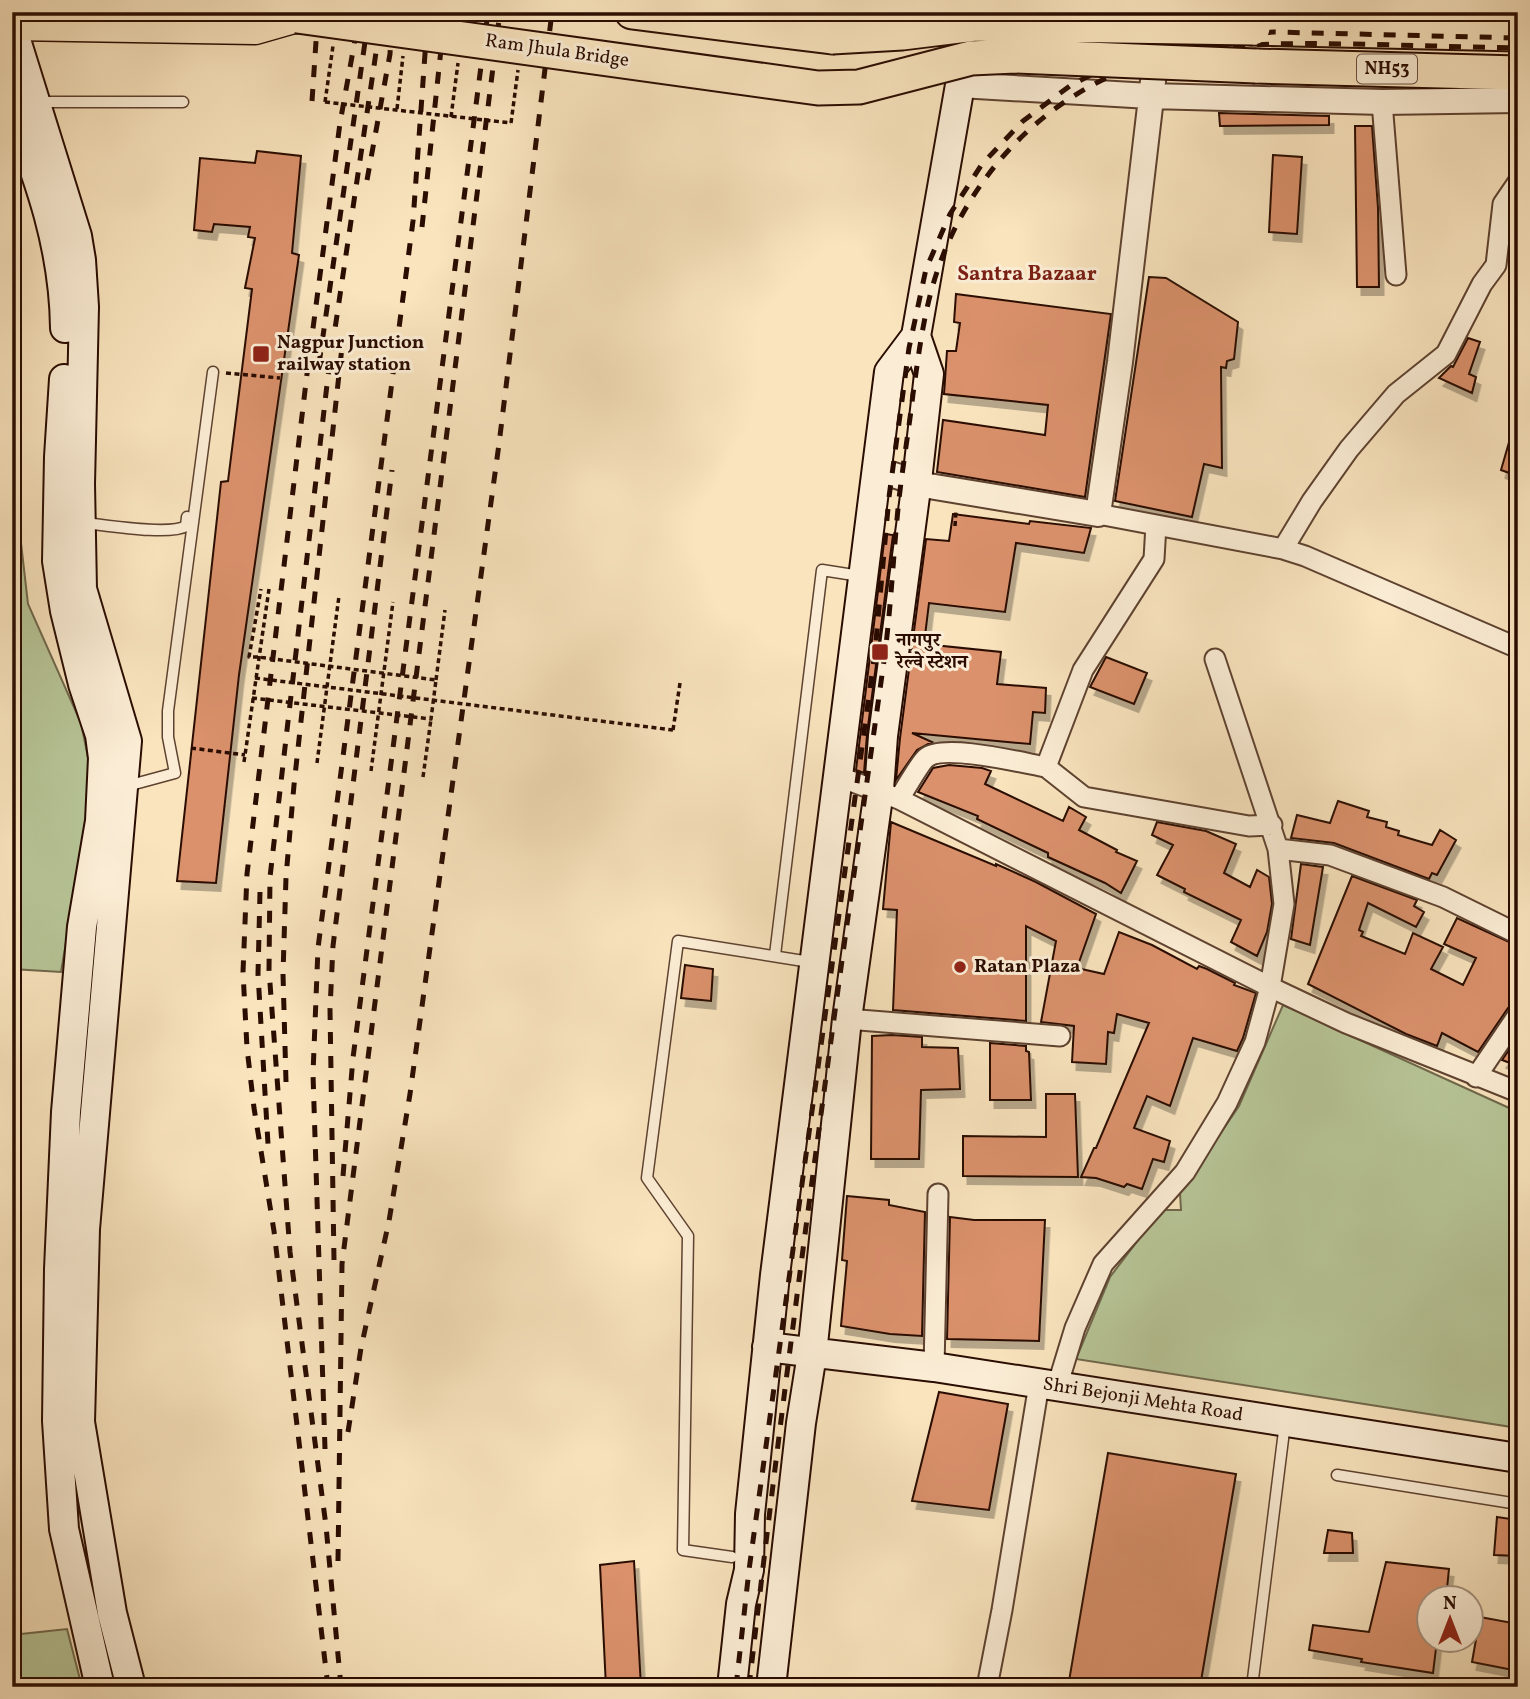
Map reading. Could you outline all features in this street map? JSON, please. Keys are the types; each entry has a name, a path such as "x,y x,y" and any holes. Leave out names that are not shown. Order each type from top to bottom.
{"highway":[{"name":"NH53","path":"632,12 832,37 902,33 975,24 1518,34"},
{"name":"Ram Jhula Bridge","path":"282,14 818,88 859,87 971,58 1015,56 1518,73"}],"main road":[{"path":"732,1687 741,1604 749,1570 750,1514 767,1347 889,372 916,337 960,85 964,12"},
{"path":"100,1687 64,1529 58,1457 56,1356 61,1219 75,999 82,927 100,821 103,758 100,735 83,684 65,611 57,561 65,302 57,241 24,104 13,29 65,25 255,28 282,14"},
{"path":"24,104 77,236 81,260 84,307 82,589 127,741 85,1229 80,1422 112,1614 131,1687"},
{"path":"771,1687 801,1423 812,1354 847,1019 889,795 883,736 929,374 916,337"},
{"name":"Shri Bejonji Mehta Road","path":"767,1347 934,1367 1518,1458"},
{"path":"741,1604 780,1609"}],"street":[{"path":"1098,514 1120,362 1161,12"},
{"path":"960,85 1150,96 1381,102 1518,100"},
{"path":"1381,102 1396,275"},
{"path":"1283,549 1312,501 1349,449 1396,394 1446,354 1482,284 1496,265 1510,202 1518,182"},
{"path":"877,470 929,486 1283,549 1518,648"},
{"path":"1046,767 1083,670 1154,559 1156,525"},
{"path":"987,1687 1048,1386 1103,1264 1185,1172 1227,1103 1255,1042 1270,987 1284,904 1278,849 1215,659"},
{"path":"889,795 927,757 952,752 1003,758 1046,767 1084,797 1249,826 1272,825"},
{"path":"837,776 889,795 1346,1023 1518,1093"},
{"path":"1278,849 1329,855 1443,897 1518,934"},
{"path":"1476,1077 1518,1016"},
{"path":"847,1019 1060,1036"},
{"path":"934,1367 938,1195"}],"lane":[{"path":"24,104 183,102"},
{"path":"123,787 175,774 168,737 168,711 213,372"},
{"path":"81,522 131,528 181,528 186,526 190,485 197,487"},
{"path":"775,955 822,570 863,576"},
{"path":"732,1556 683,1550 688,1236 647,1178 678,941 814,963"},
{"path":"1252,1687 1286,1422"},
{"path":"1337,1475 1518,1503"}],"path":[{"path":"335,33 325,102 511,123"},
{"path":"397,109 404,54"},
{"path":"213,372 280,378"},
{"path":"261,589 249,657 436,680"},
{"path":"244,762 269,589"},
{"path":"317,763 339,596"},
{"path":"371,771 393,602"},
{"path":"423,777 444,610"},
{"path":"255,678 673,730 680,683"},
{"path":"252,698 431,719"},
{"path":"191,748 245,755"}],"green space":[{"path":"12,464 28,604 81,723 93,782 61,972 12,969"},
{"path":"1283,1005 1518,1112 1518,1428 1076,1359 1110,1277 1161,1210 1181,1210 1180,1193 1239,1106"},
{"path":"67,1629 82,1687 12,1687 12,1635"}],"building":[{"path":"1219,113 1329,116 1329,125 1220,126"},
{"path":"1355,126 1372,126 1378,208 1379,287 1357,287"},
{"path":"257,151 301,156 292,253 299,255 239,675 216,883 177,881 221,482 228,481 252,289 245,288 255,238 248,237 250,227 214,224 212,232 194,230 200,158 255,163"},
{"path":"1273,155 1302,157 1297,234 1269,232"},
{"path":"1149,277 1166,278 1238,322 1234,359 1227,361 1226,368 1221,367 1222,468 1204,464 1192,517 1115,501"},
{"path":"956,294 1111,314 1085,497 937,472 943,420 1045,435 1048,405 944,394 947,351 956,351 960,323 954,322"},
{"path":"1468,338 1480,342 1469,374 1476,377 1472,393 1439,378 1453,367"},
{"path":"1514,425 1518,426 1518,476 1501,470"},
{"path":"953,514 1029,524 1030,521 1091,528 1084,553 1016,543 1005,612 929,603 924,644 1001,652 997,684 1046,688 1045,713 1033,712 1030,744 912,733 932,742 917,750 896,780 926,539 949,541"},
{"path":"885,534 893,535 864,773 856,770"},
{"path":"1106,657 1147,673 1134,704 1090,687"},
{"path":"949,765 991,771 985,784 1063,821 1069,807 1086,817 1079,830 1137,861 1121,893 1048,857 1048,853 977,819 978,816 918,792 933,768"},
{"path":"1338,801 1369,811 1367,817 1387,822 1386,827 1399,831 1398,835 1432,845 1440,830 1456,840 1437,875 1432,873 1429,879 1334,843 1291,838 1297,815 1330,823"},
{"path":"891,822 996,864 1096,914 1077,968 1104,974 1119,932 1256,993 1237,1051 1193,1038 1170,1106 1147,1096 1134,1128 1170,1141 1164,1162 1153,1159 1142,1189 1081,1177 1149,1023 1117,1014 1114,1033 1108,1032 1106,1064 1072,1062 1074,1026 1041,1022 1056,941 1026,926 1026,1021 893,1010 897,910 883,909"},
{"path":"1157,822 1206,831 1236,844 1224,873 1250,887 1257,870 1269,877 1272,904 1267,932 1257,956 1231,942 1241,920 1184,892 1185,889 1157,875 1173,845 1152,835"},
{"path":"1301,864 1323,867 1310,945 1291,939"},
{"path":"1352,876 1417,900 1414,906 1424,912 1416,927 1368,903 1359,930 1363,932 1361,936 1405,954 1413,933 1443,947 1431,969 1463,985 1476,958 1444,944 1457,918 1518,946 1518,1003 1508,1008 1478,1052 1442,1033 1437,1046 1406,1034 1308,984"},
{"path":"685,965 713,969 711,1001 681,998"},
{"path":"872,1036 922,1037 922,1047 958,1048 960,1089 921,1090 919,1159 871,1159"},
{"path":"1518,1037 1518,1066 1502,1060"},
{"path":"990,1043 1026,1046 1026,1051 1029,1052 1031,1100 990,1100"},
{"path":"1046,1094 1075,1094 1078,1177 963,1176 963,1136 1046,1137"},
{"path":"847,1196 889,1200 889,1205 925,1212 922,1336 841,1326 847,1261 842,1260"},
{"path":"950,1217 974,1220 1045,1220 1039,1341 947,1339"},
{"path":"939,1392 1008,1404 989,1510 912,1501"},
{"path":"1108,1453 1236,1474 1200,1687 1068,1687"},
{"path":"1497,1517 1518,1520 1518,1556 1494,1555"},
{"path":"1328,1530 1352,1533 1353,1553 1324,1553"},
{"path":"634,1561 641,1687 606,1687 600,1565"},
{"path":"1386,1562 1449,1569 1447,1584 1414,1584 1414,1654 1435,1654 1433,1673 1361,1662 1362,1659 1309,1650 1313,1625 1369,1632"},
{"path":"1484,1618 1518,1624 1518,1671 1472,1662 1473,1654 1484,1654"}],"railway":[{"path":"312,101 318,12"},
{"path":"328,1687 274,1231 254,1108 247,1048 243,972 247,874 307,374 340,123 360,12"},
{"path":"341,1687 326,1526 290,1252 269,970 270,877 328,376 382,12"},
{"path":"367,180 390,54 392,12"},
{"path":"325,1449 313,1074 318,948 413,221 428,12"},
{"path":"422,227 445,12"},
{"path":"343,1176 353,1058 488,12"},
{"path":"338,1561 342,1264 500,12"},
{"path":"348,1432 361,1348 389,1221 410,1094 499,444 552,12"},
{"path":"319,364 367,28"},
{"path":"736,1687 749,1570 875,652 889,497 909,348 926,269 950,214 982,164 1023,121 1071,85 1123,59 1152,49 1209,36 1274,32 1518,38"},
{"path":"749,1687 813,1177 886,647 899,499 913,394 922,331 945,249 964,211 987,176 1030,129 1066,101 1103,80 1141,64 1180,54 1261,44 1518,48"},
{"path":"286,1082 283,974 286,877 342,347"},
{"path":"334,1260 330,1009 333,946 392,470"},
{"path":"260,892 258,974 268,1144"}],"place":[{"name":"Nagpur Junction railway station","path":"261,354"},
{"name":"नागपुर रेल्वे स्टेशन","path":"880,652"},
{"name":"Ratan Plaza","path":"960,967"}],"district":[{"name":"Santra Bazaar","path":"1027,274"}]}
